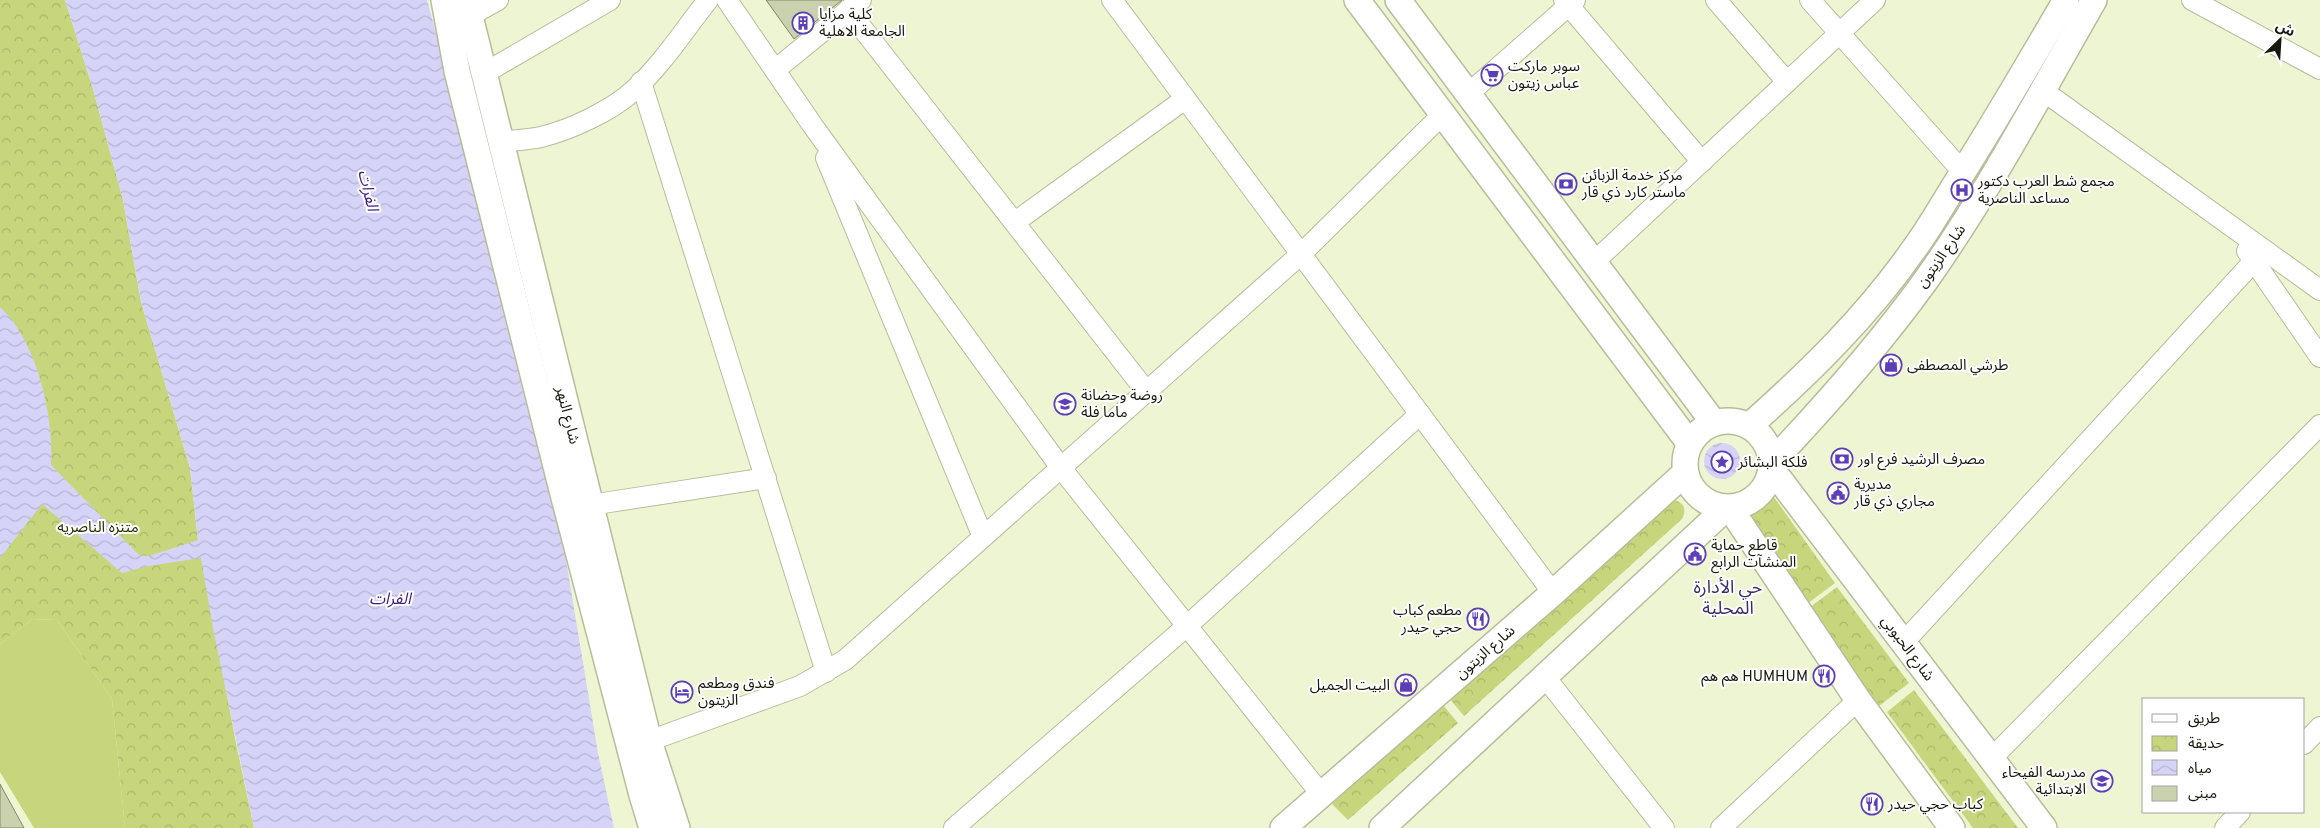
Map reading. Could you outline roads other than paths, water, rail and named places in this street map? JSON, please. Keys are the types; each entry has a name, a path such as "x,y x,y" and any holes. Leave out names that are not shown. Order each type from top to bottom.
{"main road":[{"name":"شارع النهر","path":"444,0 457,71 562,490 652,828"},
{"path":"1398,0 1714,423"},
{"name":"شارع الزيتون","path":"1749,426 1791,389 1876,298 1914,249 1963,172 2066,0"},
{"name":"شارع الزيتون","path":"1772,465 1861,363 1926,280 1967,218 2094,0"},
{"path":"1368,4 1442,114 1690,444"},
{"name":"شارع النهر","path":"468,8 649,741 677,828"},
{"path":"1737,422 1749,426 1761,436 1768,448 1772,465 1769,480 1763,491 1754,500 1742,506 1728,508 1712,505 1700,497 1691,486 1685,473 1686,453 1690,444 1704,428 1714,423 1737,422"},
{"name":"شارع الحبوبي","path":"1772,465 2044,828"},
{"name":"شارع الزيتون","path":"1283,828 1553,593 1685,473"},
{"path":"1382,828 1728,508"},
{"path":"1728,508 1858,700 1952,828"}],"street":[{"path":"468,8 498,0"},
{"path":"483,74 610,0"},
{"path":"500,142 541,136 578,123 612,107 642,82 708,0"},
{"path":"727,0 813,126 1061,468 1322,794"},
{"path":"1112,0 1553,593"},
{"path":"1716,0 1787,82"},
{"path":"1810,0 1963,172"},
{"path":"1594,262 1875,0"},
{"path":"2192,0 2320,69"},
{"path":"1468,94 1569,2 1702,162"},
{"path":"775,70 854,5 1015,222 1146,391"},
{"path":"642,82 826,672"},
{"path":"2042,90 2320,290"},
{"path":"1015,222 1185,99"},
{"path":"649,741 800,686 845,660 1301,254 1442,114"},
{"path":"813,126 983,537"},
{"path":"2228,223 2320,357"},
{"path":"1904,642 2254,261"},
{"path":"954,828 1187,626 1420,414"},
{"path":"1992,758 2320,425"},
{"path":"590,505 766,478"},
{"path":"1545,677 1664,828"},
{"path":"1721,828 1858,700"},
{"path":"2305,743 2320,727"},
{"path":"2225,828 2239,813"}],"water":[{"name":"الفرات","path":"65,0 427,0 461,124 566,560 598,753 614,828 254,828 213,628 201,558 148,566 122,573 42,504 0,558 0,307 24,339 41,380 50,424 51,465 139,555 149,556 198,540 190,468 141,302 123,200 93,89"},
{"path":"1722,443 1729,444 1735,448 1739,454 1739,468 1735,474 1729,478 1722,479 1715,478 1709,474 1705,468 1704,461 1705,454 1709,448 1715,444"}],"place":[{"name":"كلية مزايا الجامعة الاهلية","path":"803,23"},
{"name":"سوبر ماركت عباس زيتون","path":"1492,75"},
{"name":"مركز خدمة الزبائن ماستر كارد ذي قار","path":"1566,184"},
{"name":"مجمع شط العرب دكتور مساعد الناصرية","path":"1962,190"},
{"name":"طرشي المصطفى","path":"1891,365"},
{"name":"روضة وحضانة ماما فلة","path":"1065,404"},
{"name":"مصرف الرشيد فرع اور","path":"1842,459"},
{"name":"فلكة البشائر","path":"1722,462"},
{"name":"مديرية مجاري ذي قار","path":"1838,493"},
{"name":"قاطع حماية المنشآت الرابع","path":"1695,554"},
{"name":"مطعم كباب حجي حيدر","path":"1478,619"},
{"name":"هم هم HUMHUM","path":"1824,676"},
{"name":"البيت الجميل","path":"1406,685"},
{"name":"فندق ومطعم الزيتون","path":"682,692"},
{"name":"مدرسه الفيحاء الابتدائية","path":"2102,781"},
{"name":"كباب حجي حيدر","path":"1872,804"}],"district":[{"name":"حي الأدارة المحلية","path":"1728,597"}],"park label":[{"name":"متنزه الناصريه","path":"98,527"}]}
